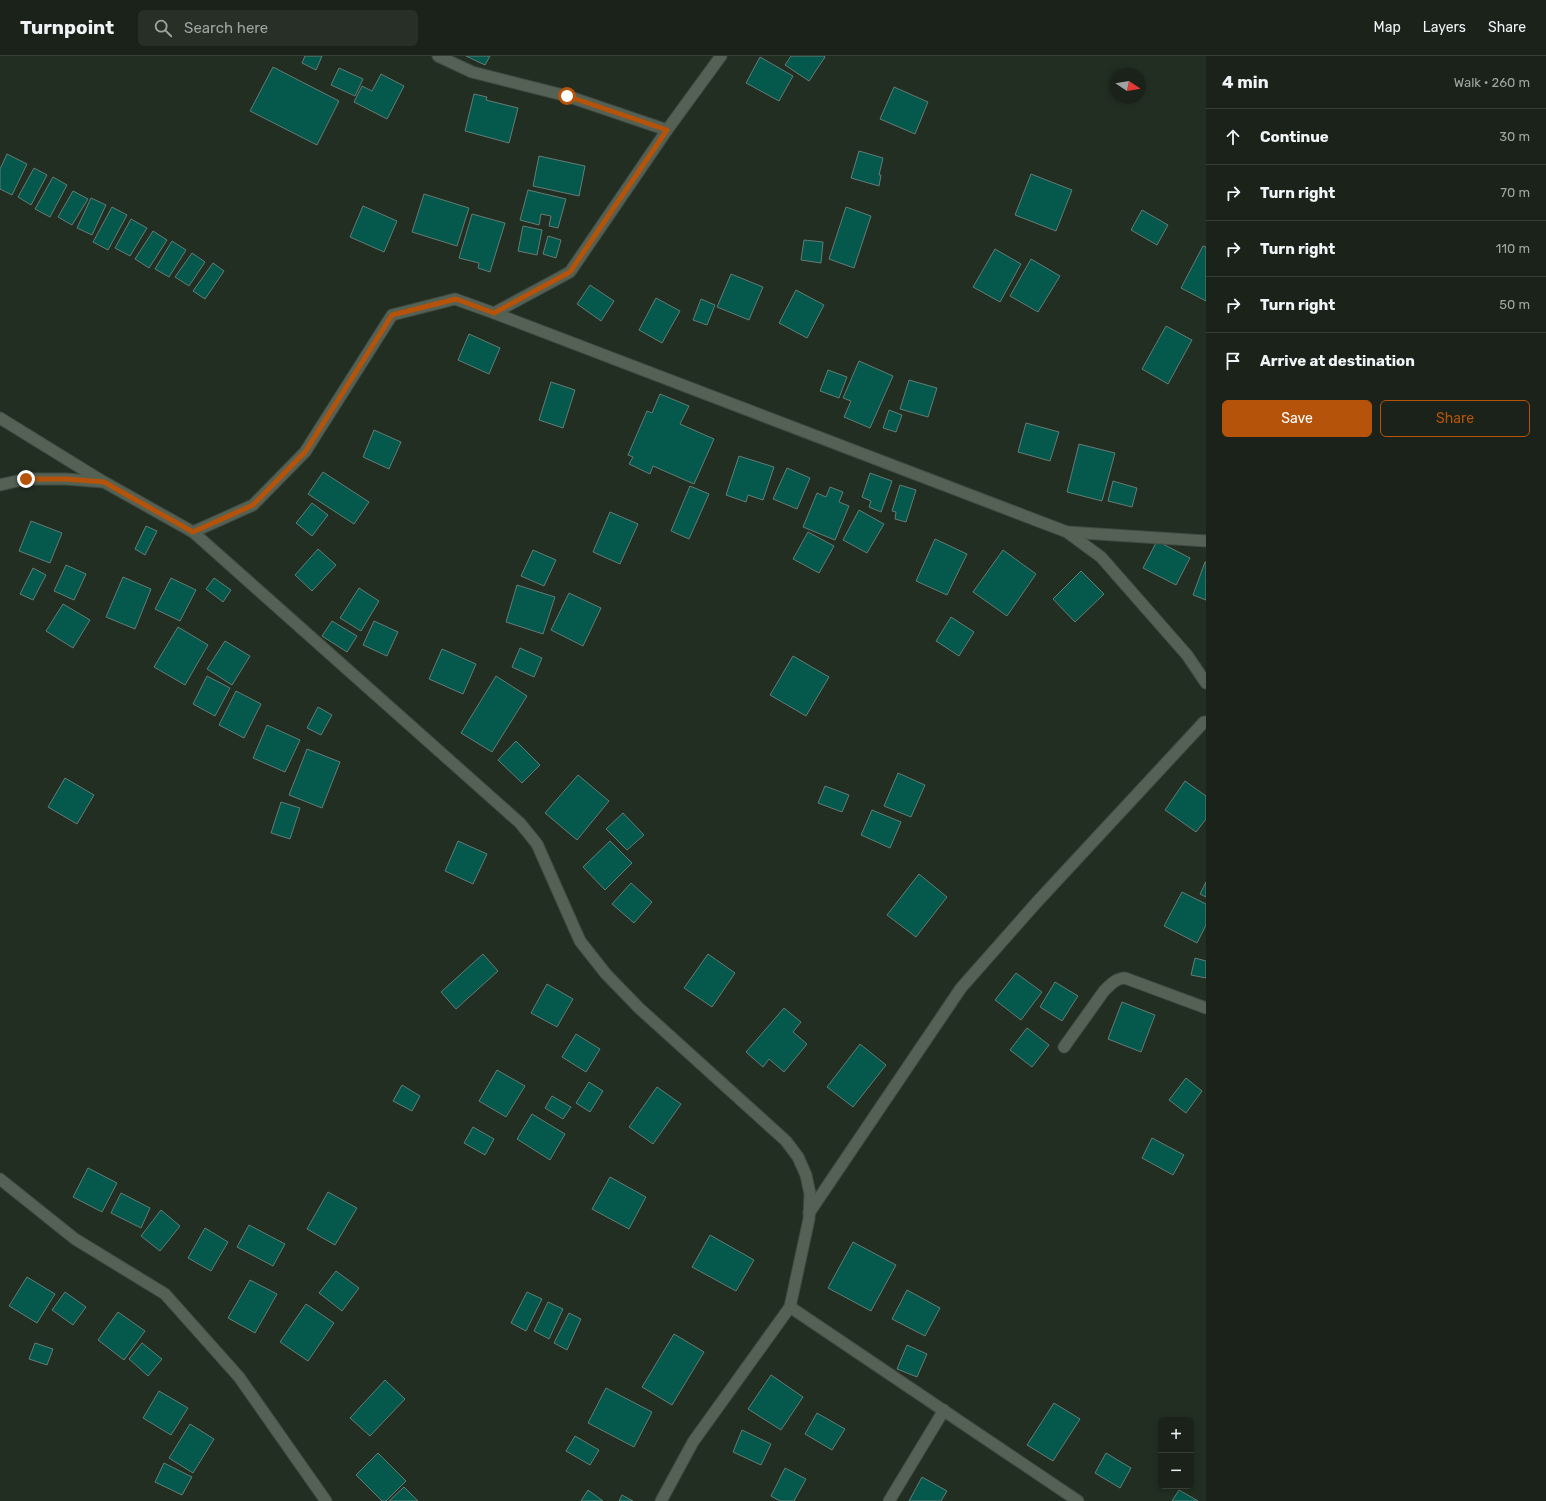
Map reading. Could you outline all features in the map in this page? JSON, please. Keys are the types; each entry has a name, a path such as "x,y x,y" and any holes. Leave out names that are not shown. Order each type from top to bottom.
{"street":[{"path":"438,56 472,72 567,96 667,130"},
{"path":"494,313 570,272 667,130 721,56"},
{"path":"193,532 253,505 305,452 392,315 456,299 1067,532 1101,557 1187,655 1206,683"},
{"path":"0,418 104,482 193,532 520,823 537,844 580,941 606,974 639,1008 786,1142 798,1157 806,1175 810,1194 809,1213 790,1307 693,1442 660,1501"},
{"path":"0,485 26,479 66,479 104,482"},
{"path":"1067,532 1206,541"},
{"path":"809,1213 961,988 1037,902 1204,722 1206,722"},
{"path":"1064,1047 1104,991 1112,983 1121,978 1125,978 1206,1008"},
{"path":"0,1180 75,1238 165,1294 239,1377 326,1501"},
{"path":"790,1307 1078,1501"},
{"path":"889,1501 944,1410"}],"building":[{"path":"305,56 322,56 316,70 302,63"},
{"path":"466,56 490,56 485,65"},
{"path":"791,56 825,57 809,81 785,65"},
{"path":"760,57 793,76 779,101 746,83"},
{"path":"273,67 339,101 317,145 250,111"},
{"path":"339,68 363,79 355,96 331,85"},
{"path":"381,74 404,86 387,119 354,102 362,86 372,91"},
{"path":"894,87 928,102 915,134 880,119"},
{"path":"474,94 487,97 486,100 518,108 509,143 465,131"},
{"path":"859,151 883,158 879,175 881,175 879,186 851,178"},
{"path":"7,154 27,164 12,195 0,189 0,169"},
{"path":"539,156 585,166 579,196 533,186"},
{"path":"34,168 47,175 31,205 18,197"},
{"path":"1031,174 1072,190 1056,231 1015,215"},
{"path":"53,177 67,185 50,217 35,209"},
{"path":"528,190 566,199 558,228 549,226 551,216 541,214 539,225 520,220"},
{"path":"73,191 88,199 72,225 58,217"},
{"path":"424,194 469,208 457,246 412,232"},
{"path":"91,198 106,205 92,235 77,228"},
{"path":"363,206 397,221 384,252 350,237"},
{"path":"112,207 127,215 108,250 93,242"},
{"path":"846,207 871,216 854,268 829,259"},
{"path":"1142,210 1168,225 1157,245 1131,230"},
{"path":"472,214 505,223 490,272 478,268 479,263 459,258"},
{"path":"131,219 147,228 130,256 115,248"},
{"path":"523,226 542,230 537,255 518,251"},
{"path":"153,231 167,240 149,268 135,259"},
{"path":"548,236 561,240 556,258 543,254"},
{"path":"804,240 823,242 821,263 801,260"},
{"path":"172,241 186,250 169,277 155,269"},
{"path":"1203,246 1206,247 1206,301 1181,288"},
{"path":"995,249 1021,264 1000,302 973,287"},
{"path":"192,253 205,262 189,286 175,277"},
{"path":"1031,259 1060,276 1038,312 1010,296"},
{"path":"213,263 224,271 205,299 193,291"},
{"path":"731,274 763,287 749,320 717,307"},
{"path":"590,285 614,301 601,321 577,304"},
{"path":"796,290 824,305 807,338 779,323"},
{"path":"656,298 680,311 662,343 639,330"},
{"path":"701,299 715,305 707,325 693,320"},
{"path":"1166,326 1192,340 1168,384 1142,369"},
{"path":"469,334 500,348 489,374 458,360"},
{"path":"859,361 893,376 870,428 844,417 851,401 843,398"},
{"path":"828,370 847,377 839,398 820,391"},
{"path":"909,380 937,388 928,417 900,409"},
{"path":"551,382 575,390 563,428 539,420"},
{"path":"660,394 689,406 680,424 714,439 694,484 653,466 650,474 629,464 633,457 628,455 647,411 652,413"},
{"path":"889,410 902,415 896,432 883,428"},
{"path":"1026,423 1059,432 1050,461 1018,452"},
{"path":"374,430 401,442 389,469 363,457"},
{"path":"1079,444 1115,453 1102,501 1067,492"},
{"path":"739,456 774,467 763,500 748,495 746,502 726,495"},
{"path":"787,468 810,478 797,509 773,499"},
{"path":"323,472 369,502 354,524 308,494"},
{"path":"870,473 892,481 881,512 869,507 871,501 862,497"},
{"path":"1113,481 1137,488 1132,507 1108,501"},
{"path":"900,485 916,490 906,522 895,519 896,512 892,511"},
{"path":"690,486 709,494 689,539 671,531"},
{"path":"830,487 843,492 839,502 849,506 835,540 803,527 817,493 826,497"},
{"path":"312,503 328,515 312,536 296,523"},
{"path":"859,510 884,524 867,553 843,540"},
{"path":"610,512 638,524 620,564 593,552"},
{"path":"31,521 62,533 50,563 19,551"},
{"path":"146,526 157,531 145,555 135,549"},
{"path":"808,532 834,546 819,573 793,559"},
{"path":"935,539 967,554 947,595 916,581"},
{"path":"1157,541 1190,558 1176,585 1143,568"},
{"path":"318,549 336,565 312,591 295,575"},
{"path":"533,550 556,560 544,586 521,576"},
{"path":"1003,550 1036,574 1007,616 973,592"},
{"path":"1206,562 1206,600 1193,595"},
{"path":"66,565 86,574 74,600 54,591"},
{"path":"33,568 46,575 33,600 20,594"},
{"path":"1081,571 1104,594 1075,622 1053,599"},
{"path":"123,577 151,589 135,629 106,617"},
{"path":"171,578 196,590 180,621 155,609"},
{"path":"214,578 231,590 223,602 206,589"},
{"path":"517,585 555,597 543,634 506,622"},
{"path":"359,588 379,601 361,631 340,618"},
{"path":"569,593 601,608 583,646 551,630"},
{"path":"63,604 90,620 73,648 46,631"},
{"path":"951,617 974,632 959,656 936,641"},
{"path":"332,621 357,636 347,652 322,636"},
{"path":"374,621 398,632 387,656 363,645"},
{"path":"178,627 208,645 185,685 154,667"},
{"path":"225,641 250,656 232,685 207,669"},
{"path":"520,648 542,658 534,677 512,667"},
{"path":"442,649 476,664 463,694 429,679"},
{"path":"793,656 829,677 806,716 770,695"},
{"path":"207,676 230,688 215,716 193,704"},
{"path":"496,676 527,696 492,752 461,733"},
{"path":"236,691 261,704 244,738 219,725"},
{"path":"318,707 332,715 321,735 307,728"},
{"path":"267,725 300,740 285,772 253,758"},
{"path":"516,741 540,765 522,783 498,760"},
{"path":"307,749 340,762 322,808 289,795"},
{"path":"898,773 925,785 911,817 884,806"},
{"path":"578,775 609,801 577,840 545,813"},
{"path":"65,778 94,795 77,824 48,807"},
{"path":"1185,781 1206,796 1206,819 1196,832 1165,810"},
{"path":"825,786 849,795 842,812 818,803"},
{"path":"281,802 300,808 290,839 271,833"},
{"path":"872,810 901,822 890,848 861,835"},
{"path":"623,813 644,835 627,850 606,829"},
{"path":"458,841 487,854 473,884 445,871"},
{"path":"610,841 632,863 605,890 583,867"},
{"path":"919,874 947,897 916,937 887,915"},
{"path":"1206,882 1206,897 1200,894"},
{"path":"631,883 652,902 634,923 612,904"},
{"path":"1182,892 1206,904 1206,925 1197,943 1164,926"},
{"path":"483,954 498,971 456,1009 441,992"},
{"path":"708,954 735,973 712,1007 684,988"},
{"path":"1195,958 1206,961 1206,978 1191,975"},
{"path":"1016,973 1042,992 1021,1020 995,1000"},
{"path":"1055,982 1078,996 1062,1021 1040,1007"},
{"path":"547,984 573,999 557,1027 531,1013"},
{"path":"1122,1002 1155,1015 1141,1052 1108,1039"},
{"path":"784,1008 801,1022 793,1032 807,1044 784,1072 769,1059 763,1067 746,1052"},
{"path":"1027,1028 1049,1045 1032,1067 1010,1050"},
{"path":"576,1034 600,1049 586,1072 562,1057"},
{"path":"860,1044 886,1065 853,1107 827,1087"},
{"path":"497,1070 525,1086 506,1117 479,1101"},
{"path":"1186,1078 1202,1091 1186,1113 1169,1100"},
{"path":"589,1082 603,1091 590,1112 576,1103"},
{"path":"402,1085 420,1096 412,1111 393,1101"},
{"path":"657,1087 681,1104 653,1144 629,1127"},
{"path":"552,1096 571,1107 563,1119 545,1108"},
{"path":"532,1114 565,1134 550,1160 517,1139"},
{"path":"473,1127 494,1139 485,1155 464,1143"},
{"path":"1152,1138 1184,1155 1173,1175 1142,1158"},
{"path":"88,1168 117,1183 102,1212 73,1197"},
{"path":"610,1177 646,1197 629,1229 592,1209"},
{"path":"328,1192 357,1208 335,1245 307,1229"},
{"path":"121,1193 150,1208 141,1228 111,1213"},
{"path":"161,1210 180,1226 160,1251 141,1236"},
{"path":"249,1225 285,1244 273,1266 237,1247"},
{"path":"205,1228 228,1242 211,1271 188,1258"},
{"path":"710,1235 754,1260 736,1291 692,1267"},
{"path":"853,1242 896,1265 871,1311 828,1288"},
{"path":"336,1271 359,1288 342,1311 319,1293"},
{"path":"27,1277 55,1294 37,1323 9,1306"},
{"path":"250,1280 277,1294 255,1333 228,1318"},
{"path":"907,1290 940,1308 925,1336 892,1319"},
{"path":"65,1292 86,1307 73,1325 52,1310"},
{"path":"527,1292 542,1299 526,1331 511,1323"},
{"path":"548,1302 563,1309 549,1339 534,1331"},
{"path":"306,1304 334,1323 308,1361 280,1342"},
{"path":"118,1312 145,1331 124,1360 98,1340"},
{"path":"569,1313 581,1319 567,1350 554,1343"},
{"path":"674,1334 704,1352 672,1405 642,1387"},
{"path":"35,1343 53,1349 47,1365 29,1359"},
{"path":"142,1343 162,1359 148,1376 129,1359"},
{"path":"907,1345 927,1354 917,1377 897,1369"},
{"path":"771,1375 803,1397 781,1430 748,1409"},
{"path":"385,1380 405,1399 370,1436 350,1418"},
{"path":"606,1388 652,1412 634,1447 588,1423"},
{"path":"159,1391 188,1408 171,1435 143,1418"},
{"path":"1054,1403 1080,1419 1053,1461 1027,1445"},
{"path":"817,1413 845,1429 832,1450 805,1434"},
{"path":"190,1424 214,1439 193,1473 169,1458"},
{"path":"742,1430 771,1444 761,1465 733,1452"},
{"path":"575,1436 599,1450 590,1465 566,1451"},
{"path":"378,1453 406,1481 386,1501 382,1501 356,1475"},
{"path":"1106,1453 1131,1468 1120,1488 1095,1473"},
{"path":"164,1463 192,1477 182,1495 155,1482"},
{"path":"785,1468 806,1479 794,1501 780,1501 771,1496"},
{"path":"922,1477 947,1491 941,1501 909,1501"},
{"path":"404,1487 418,1501 389,1501"},
{"path":"588,1490 603,1501 581,1501"},
{"path":"1179,1490 1198,1501 1172,1501"},
{"path":"622,1495 633,1501 619,1501"}],"route":[{"path":"26,479 66,479 104,482 193,532 253,505 305,452 392,315 456,299 494,313 570,272 667,130 567,96"}]}
